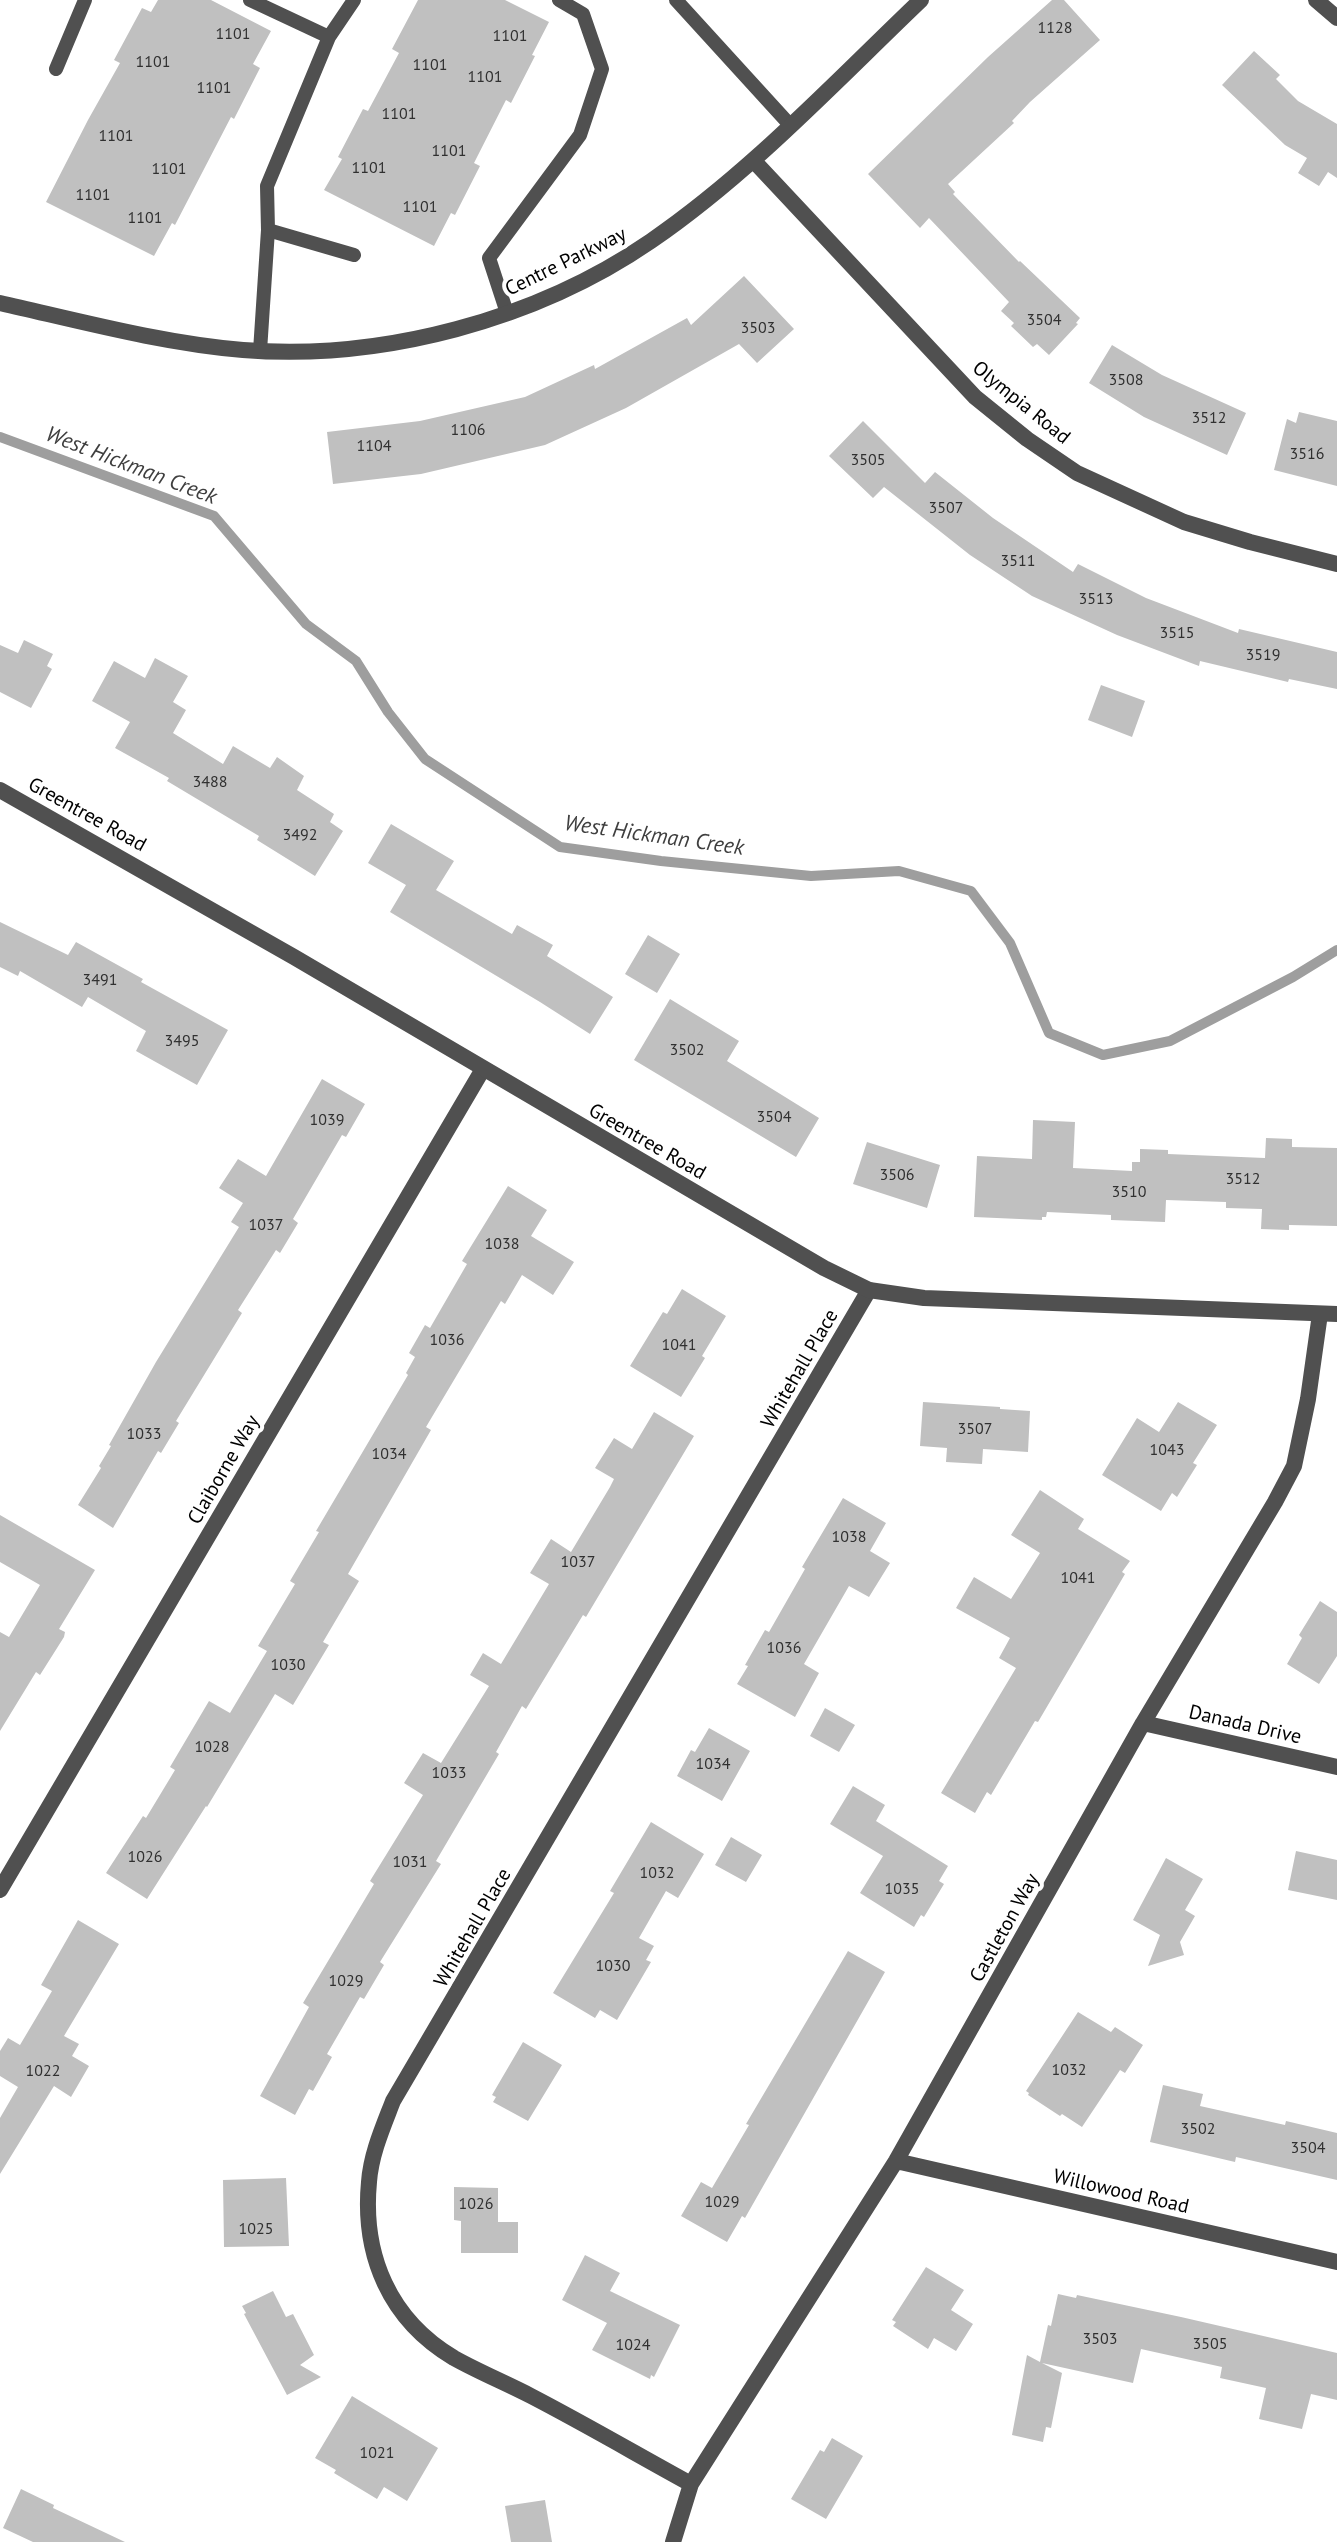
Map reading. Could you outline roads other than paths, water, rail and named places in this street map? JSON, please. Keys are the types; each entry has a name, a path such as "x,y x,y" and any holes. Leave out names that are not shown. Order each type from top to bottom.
{"street":[{"name":"Centre Parkway","path":"0,303 139,334 260,351 293,352 383,343 465,327 524,308 601,271 650,242 696,208 753,160 921,0"},
{"path":"1316,0 1337,18"},
{"name":"Olympia Road","path":"753,160 975,397 1027,439 1077,473 1184,522 1337,564"},
{"name":"Greentree Road","path":"0,790 281,949 824,1268 869,1290 924,1298 1328,1314"},
{"name":"Claiborne Way","path":"0,1890 483,1069"},
{"name":"Whitehall Place","path":"691,2484 530,2395 454,2357 411,2323 384,2284 374,2259 368,2218 369,2181 376,2146 393,2101 869,1290"},
{"name":"Castleton Way","path":"673,2542 691,2484 896,2161 1143,1723 1294,1466 1328,1314"},
{"name":"Danada Drive","path":"1143,1723 1337,1767"},
{"name":"Willowood Road","path":"896,2161 1337,2262"}],"lane":[{"path":"56,69 85,0"},
{"path":"250,0 329,37"},
{"path":"260,351 268,230 267,186 329,37 354,0"},
{"path":"507,313 489,258 580,135 602,69 583,14 559,0"},
{"path":"676,0 790,125"},
{"path":"268,230 354,255"}],"waterway":[{"name":"West Hickman Creek","path":"0,437 214,516 306,624 356,661 388,712 425,759 560,847 811,876 899,871 971,891 1010,943 1049,1033 1103,1055 1170,1041 1293,977 1337,950"}]}
